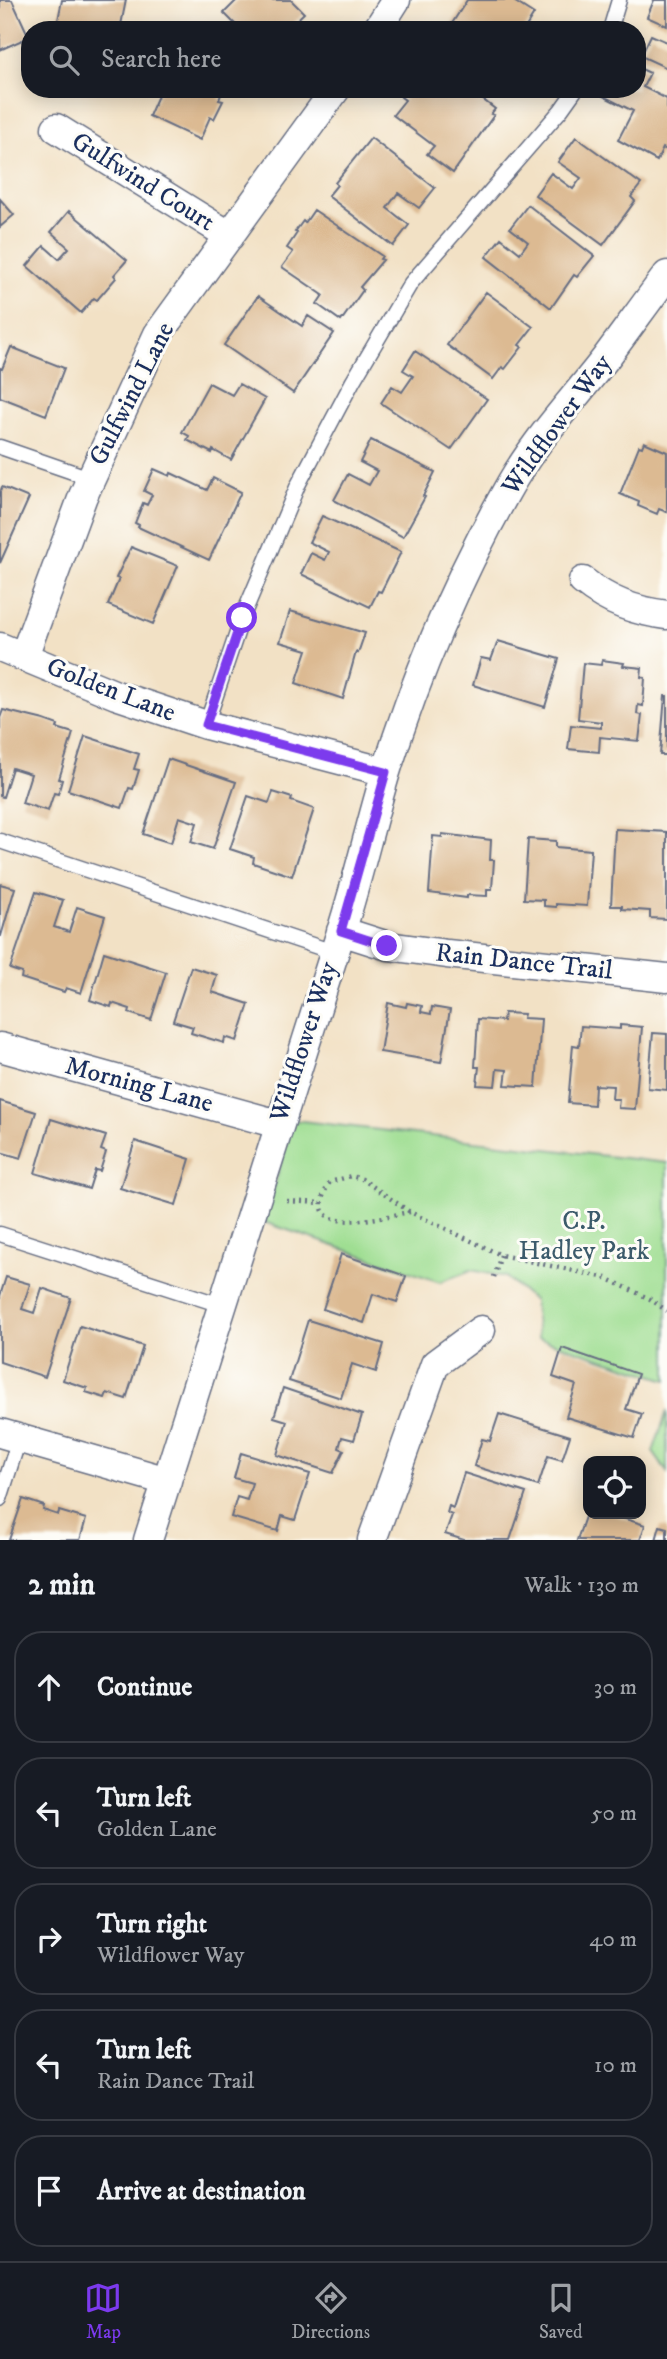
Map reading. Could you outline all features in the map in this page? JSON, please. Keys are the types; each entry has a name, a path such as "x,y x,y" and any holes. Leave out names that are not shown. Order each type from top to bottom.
{"street":[{"path":"383,21 396,0"},
{"name":"Gulfwind Lane","path":"12,652 158,334 330,98"},
{"name":"Gulfwind Court","path":"56,128 230,236"},
{"name":"Wildflower Way","path":"148,1540 337,942 386,772 418,679 459,586 507,490 554,419 606,358 667,275"},
{"path":"583,581 603,597 642,612 667,615"},
{"name":"Golden Lane","path":"12,652 116,695 206,725 386,772"},
{"name":"Rain Dance Trail","path":"337,942 667,978"},
{"name":"Morning Lane","path":"0,1047 278,1124"},
{"path":"372,1540 435,1364 481,1330"},
{"path":"9,1436 167,1481"}],"lane":[{"path":"613,21 620,0"},
{"path":"206,725 242,618 293,498 353,381 411,283 570,98"},
{"path":"0,447 90,478"},
{"path":"0,841 337,942"},
{"path":"0,1234 221,1305"},
{"path":"0,1499 9,1436"}],"path":[{"path":"410,1212 346,1223 324,1213 322,1203 330,1182 351,1176 362,1179 410,1212 501,1255 606,1278 650,1299 667,1311"},
{"path":"287,1201 322,1203"},
{"path":"494,1277 501,1255"}],"green space":[{"name":"C.P. Hadley Park","path":"293,1120 667,1163 667,1380 538,1338 534,1301 506,1277 471,1270 440,1282 264,1222"},
{"path":"667,1411 667,1472 653,1452"}],"building":[{"path":"0,0 12,0 22,21 21,41 0,50"},
{"path":"62,0 126,0 122,21 58,21"},
{"path":"237,0 291,0 304,13 296,21 232,21 224,13"},
{"path":"467,0 512,0 534,14 530,21 454,21"},
{"path":"654,0 667,0 667,26 647,17"},
{"path":"651,35 667,42 667,68 646,58 646,46"},
{"path":"646,88 667,99 667,150 663,148 657,161 618,140 633,111 607,98 646,98"},
{"path":"157,98 220,98 223,101 214,119 210,117 200,140 149,116"},
{"path":"402,98 481,98 495,109 491,114 494,115 453,173 427,154 434,146 393,115 405,100"},
{"path":"576,137 641,184 631,197 635,201 603,245 535,195 551,173 573,189 581,178 558,162"},
{"path":"371,138 435,188 419,208 398,193 387,208 409,225 393,246 328,196 337,185 335,183"},
{"path":"0,199 14,215 0,227"},
{"path":"528,205 594,256 577,277 574,275 551,308 486,257 501,238 520,253 528,242 510,228"},
{"path":"314,210 382,256 380,259 383,260 360,287 363,290 341,321 317,304 323,295 282,267 293,252 287,248 297,233 295,232"},
{"path":"69,211 127,260 97,300 94,298 81,313 27,266 44,246 59,259 69,248 51,232"},
{"path":"486,292 533,327 519,345 522,347 505,369 502,367 493,379 447,345"},
{"path":"258,296 302,326 308,316 334,333 293,393 224,345"},
{"path":"11,347 64,368 46,415 0,397 0,368 2,369"},
{"path":"415,351 487,399 451,450 381,403 392,386 402,392 413,376 403,370"},
{"path":"209,383 232,395 239,384 265,399 231,460 187,440 189,436 182,432"},
{"path":"371,440 435,472 403,537 334,500 348,474 369,485 377,471 360,462"},
{"path":"644,442 667,452 667,512 659,509 657,514 620,494 639,446 642,447"},
{"path":"154,469 170,476 171,473 207,490 213,478 241,492 209,560 138,527 135,523 143,503 147,505 152,495 144,491"},
{"path":"2,487 29,498 0,563 0,492"},
{"path":"322,516 401,552 381,592 378,591 370,607 301,574 311,553 325,560 329,552 309,542"},
{"path":"131,547 178,566 153,624 108,605 119,579 116,578"},
{"path":"290,611 365,633 358,653 356,652 343,699 296,683 307,650 280,642"},
{"path":"498,641 559,659 545,707 473,685 481,658 491,660"},
{"path":"602,660 642,668 641,677 645,678 643,706 638,705 637,714 642,715 639,741 600,737 599,752 568,749 571,725 601,728 601,722 578,719 583,663 601,665"},
{"path":"665,696 667,755 660,755"},
{"path":"3,710 44,720 73,733 59,779 62,780 58,794 54,793 48,811 22,803 31,774 12,768 3,797 0,796 0,718"},
{"path":"85,736 139,754 134,769 139,770 133,789 129,788 122,808 68,790"},
{"path":"168,759 236,782 213,849 191,842 197,823 179,817 171,843 143,834"},
{"path":"273,792 314,809 292,876 253,863 254,857 230,849 248,796 269,803"},
{"path":"615,829 667,832 667,919 650,918 650,911 611,906"},
{"path":"442,834 491,840 490,860 494,860 492,889 487,889 487,896 467,895 467,898 429,893 433,836 442,837"},
{"path":"528,839 556,841 556,847 591,850 587,906 544,906 544,900 524,899"},
{"path":"0,884 15,888 1,936 0,936"},
{"path":"36,892 63,900 54,927 69,932 77,907 105,916 81,993 66,988 64,992 21,978 22,973 10,969"},
{"path":"104,952 166,972 151,1020 129,1013 130,1009 112,1003 111,1007 90,1000"},
{"path":"191,967 217,975 212,992 249,1004 237,1041 225,1037 224,1043 191,1033 193,1027 173,1021"},
{"path":"388,1003 406,1007 407,1003 422,1006 421,1012 431,1014 432,1007 450,1010 441,1062 380,1052"},
{"path":"504,1013 524,1014 523,1018 541,1019 536,1087 505,1085 507,1070 497,1069 495,1086 477,1085 479,1067 475,1067 478,1019 503,1021"},
{"path":"620,1025 642,1027 635,1109 618,1108 619,1099 612,1099 613,1086 595,1085 594,1105 568,1103 573,1045 579,1046 581,1026 620,1029"},
{"path":"653,1033 667,1034 667,1090 648,1088"},
{"path":"0,1101 36,1112 21,1158 0,1152"},
{"path":"51,1119 106,1136 101,1150 106,1152 100,1171 95,1170 89,1189 35,1173"},
{"path":"135,1141 190,1159 176,1205 120,1188"},
{"path":"341,1254 406,1276 397,1302 373,1294 364,1323 323,1309"},
{"path":"6,1277 30,1284 22,1309 34,1313 42,1288 71,1298 45,1377 0,1362 0,1296"},
{"path":"308,1320 384,1344 376,1372 352,1364 341,1398 289,1381"},
{"path":"80,1326 143,1346 126,1399 107,1393 105,1398 86,1392 87,1388 63,1380"},
{"path":"562,1348 638,1374 626,1409 642,1414 634,1438 566,1417 576,1385 553,1377"},
{"path":"283,1388 362,1415 354,1440 342,1437 339,1448 344,1450 333,1473 277,1455 287,1421 274,1417"},
{"path":"499,1414 570,1436 562,1460 548,1456 538,1486 474,1466 482,1439 490,1441"},
{"path":"241,1453 310,1474 295,1520 282,1516 278,1531 231,1517 237,1497 247,1500 252,1483 234,1478"},
{"path":"464,1473 526,1493 510,1540 464,1540 445,1534 452,1515 447,1513 449,1506 453,1508"},
{"path":"23,1499 44,1506 43,1510 58,1515 59,1511 86,1519 80,1540 9,1540"},
{"path":"584,1519 625,1519 645,1525 640,1540 577,1540"},
{"path":"660,1526 667,1528 667,1540 656,1540"}],"route":[{"path":"242,618 206,725 386,772 341,931 387,946"}]}
